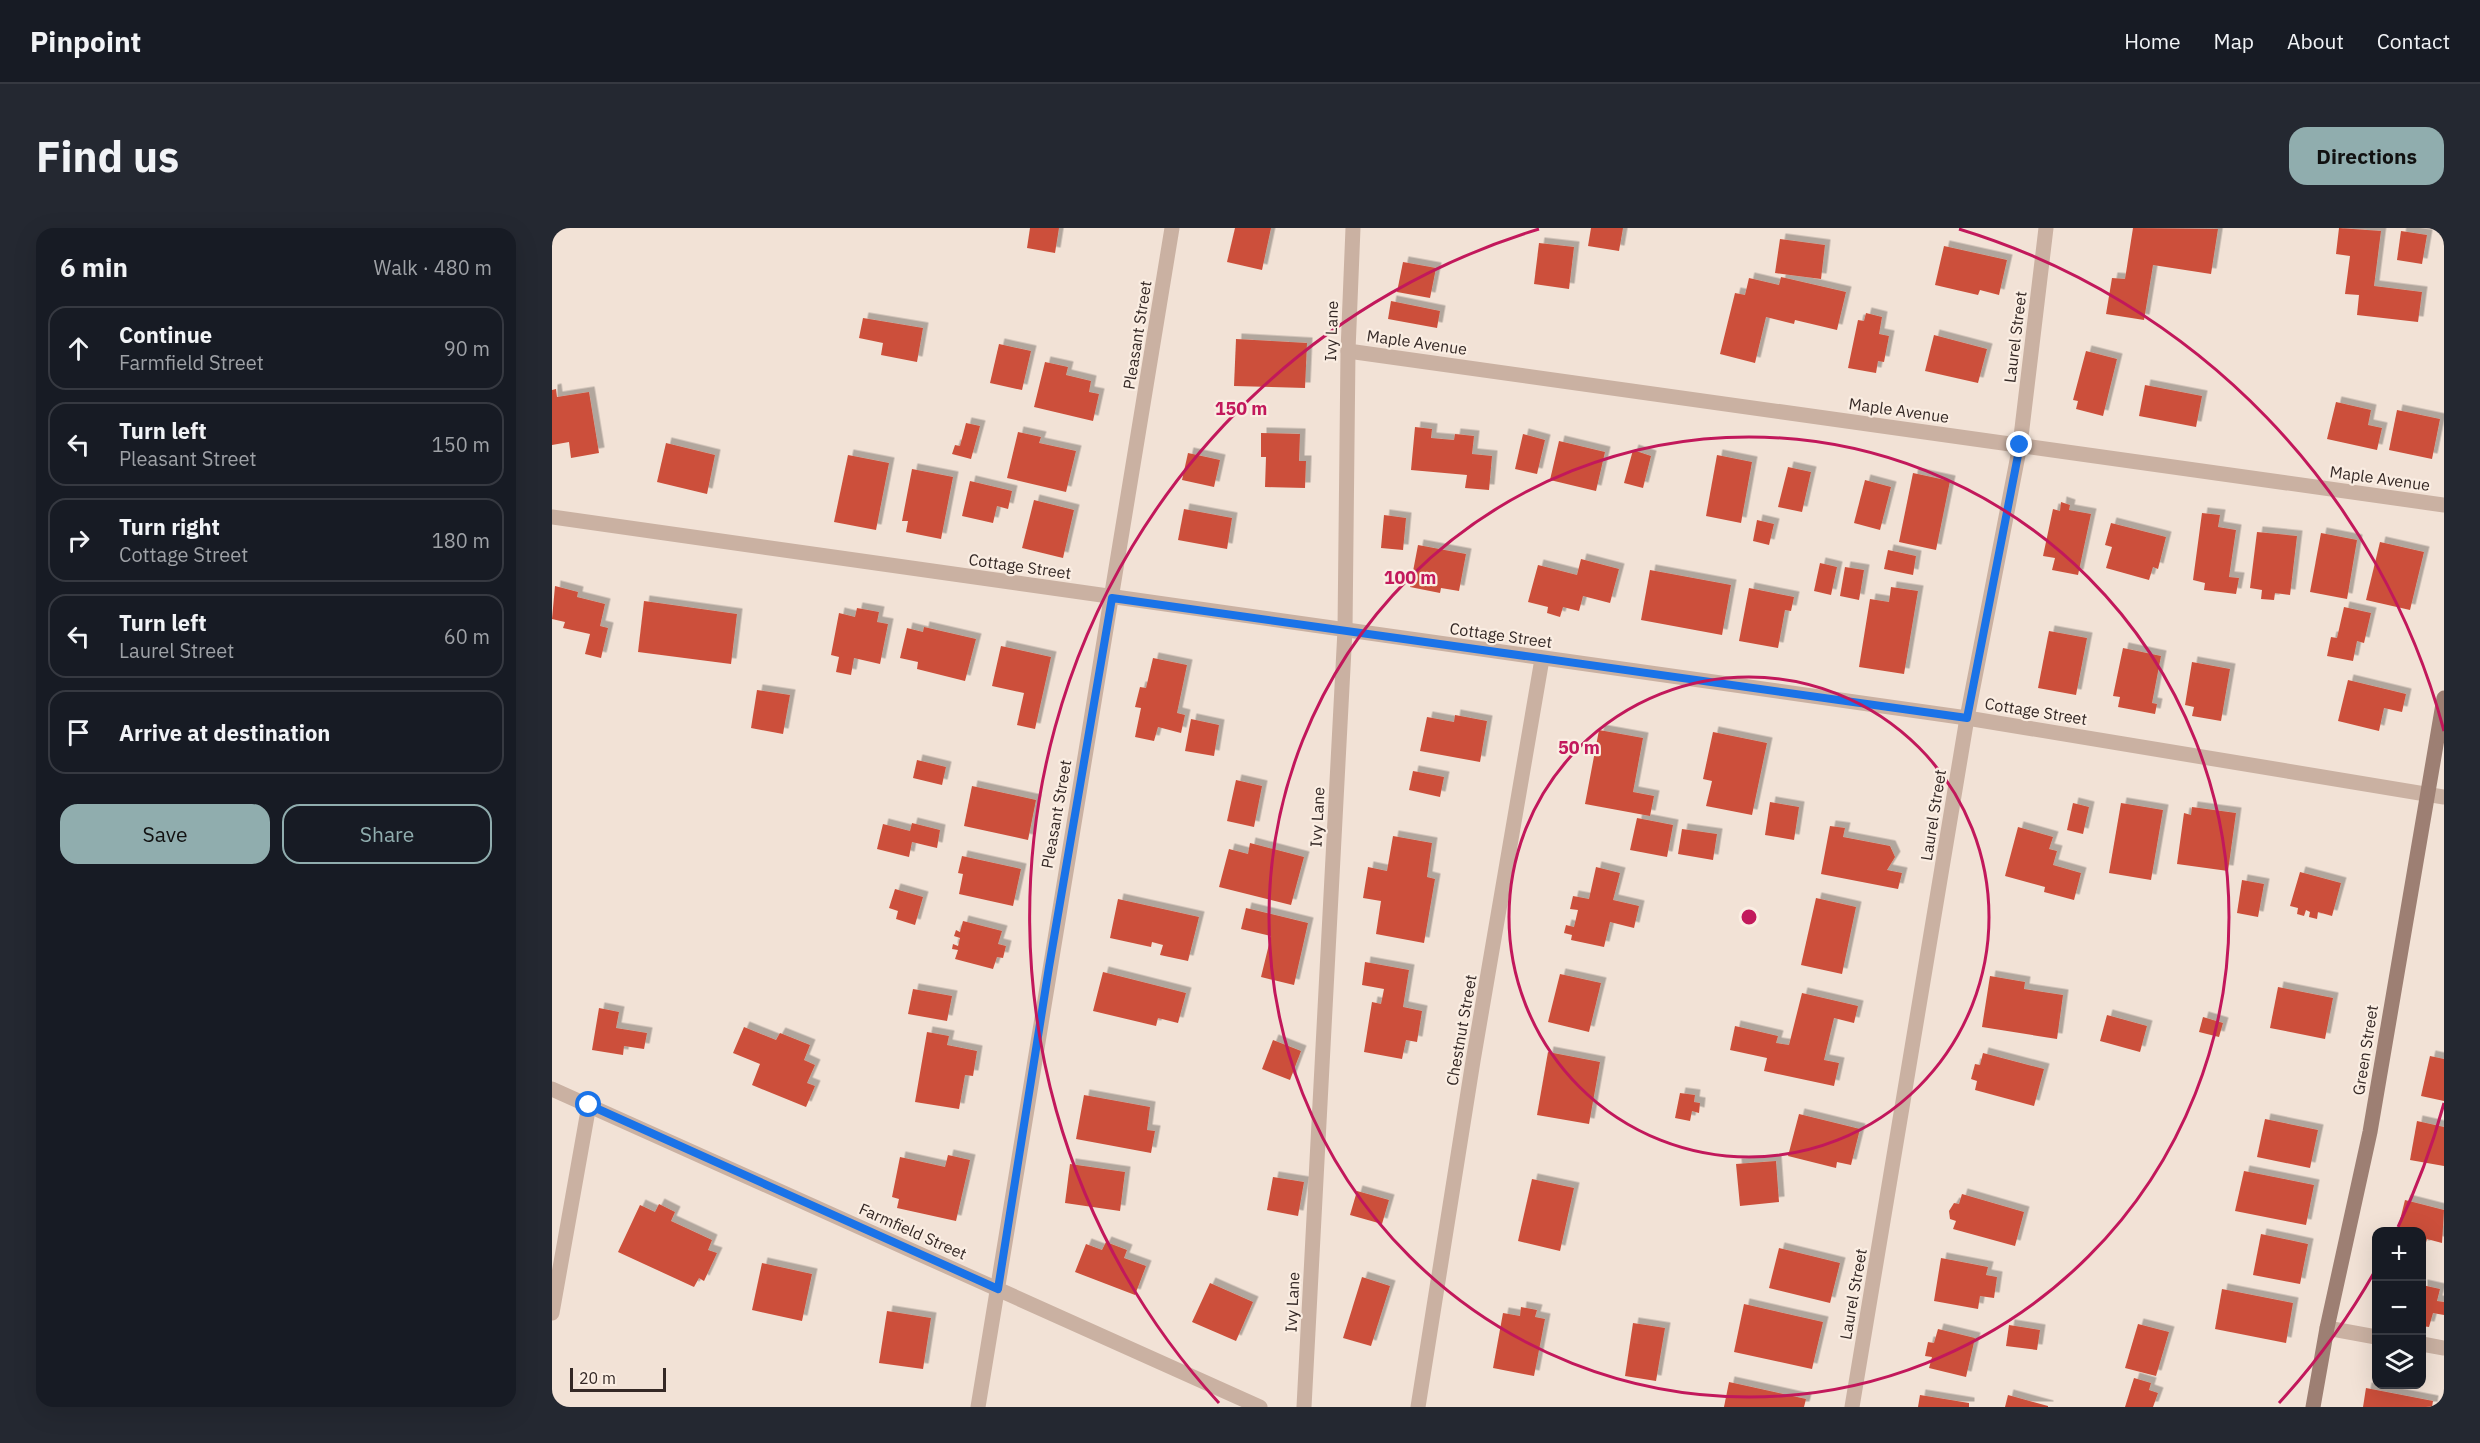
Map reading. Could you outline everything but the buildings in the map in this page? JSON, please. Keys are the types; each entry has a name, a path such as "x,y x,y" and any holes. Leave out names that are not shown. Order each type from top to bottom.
{"main road":[{"name":"Green Street","path":"2313,1407 2327,1328 2358,1195 2444,698"}],"street":[{"name":"Pleasant Street","path":"978,1407 1172,228"},
{"name":"Ivy Lane","path":"1304,1407 1345,630 1348,351 1353,228"},
{"name":"Laurel Street","path":"1852,1407 1967,718 2020,445 2046,228"},
{"name":"Maple Avenue","path":"1348,351 2444,505"},
{"name":"Cottage Street","path":"552,518 1967,718 2444,797"},
{"name":"Chestnut Street","path":"1419,1407 1473,1061 1542,659"},
{"name":"Farmfield Street","path":"552,1089 1260,1407"},
{"path":"552,1313 589,1105"},
{"path":"2327,1328 2372,1336"},
{"path":"2426,1345 2444,1348"}],"route":[{"path":"589,1105 998,1289 1049,967 1112,598 1967,718 2020,445"}]}
